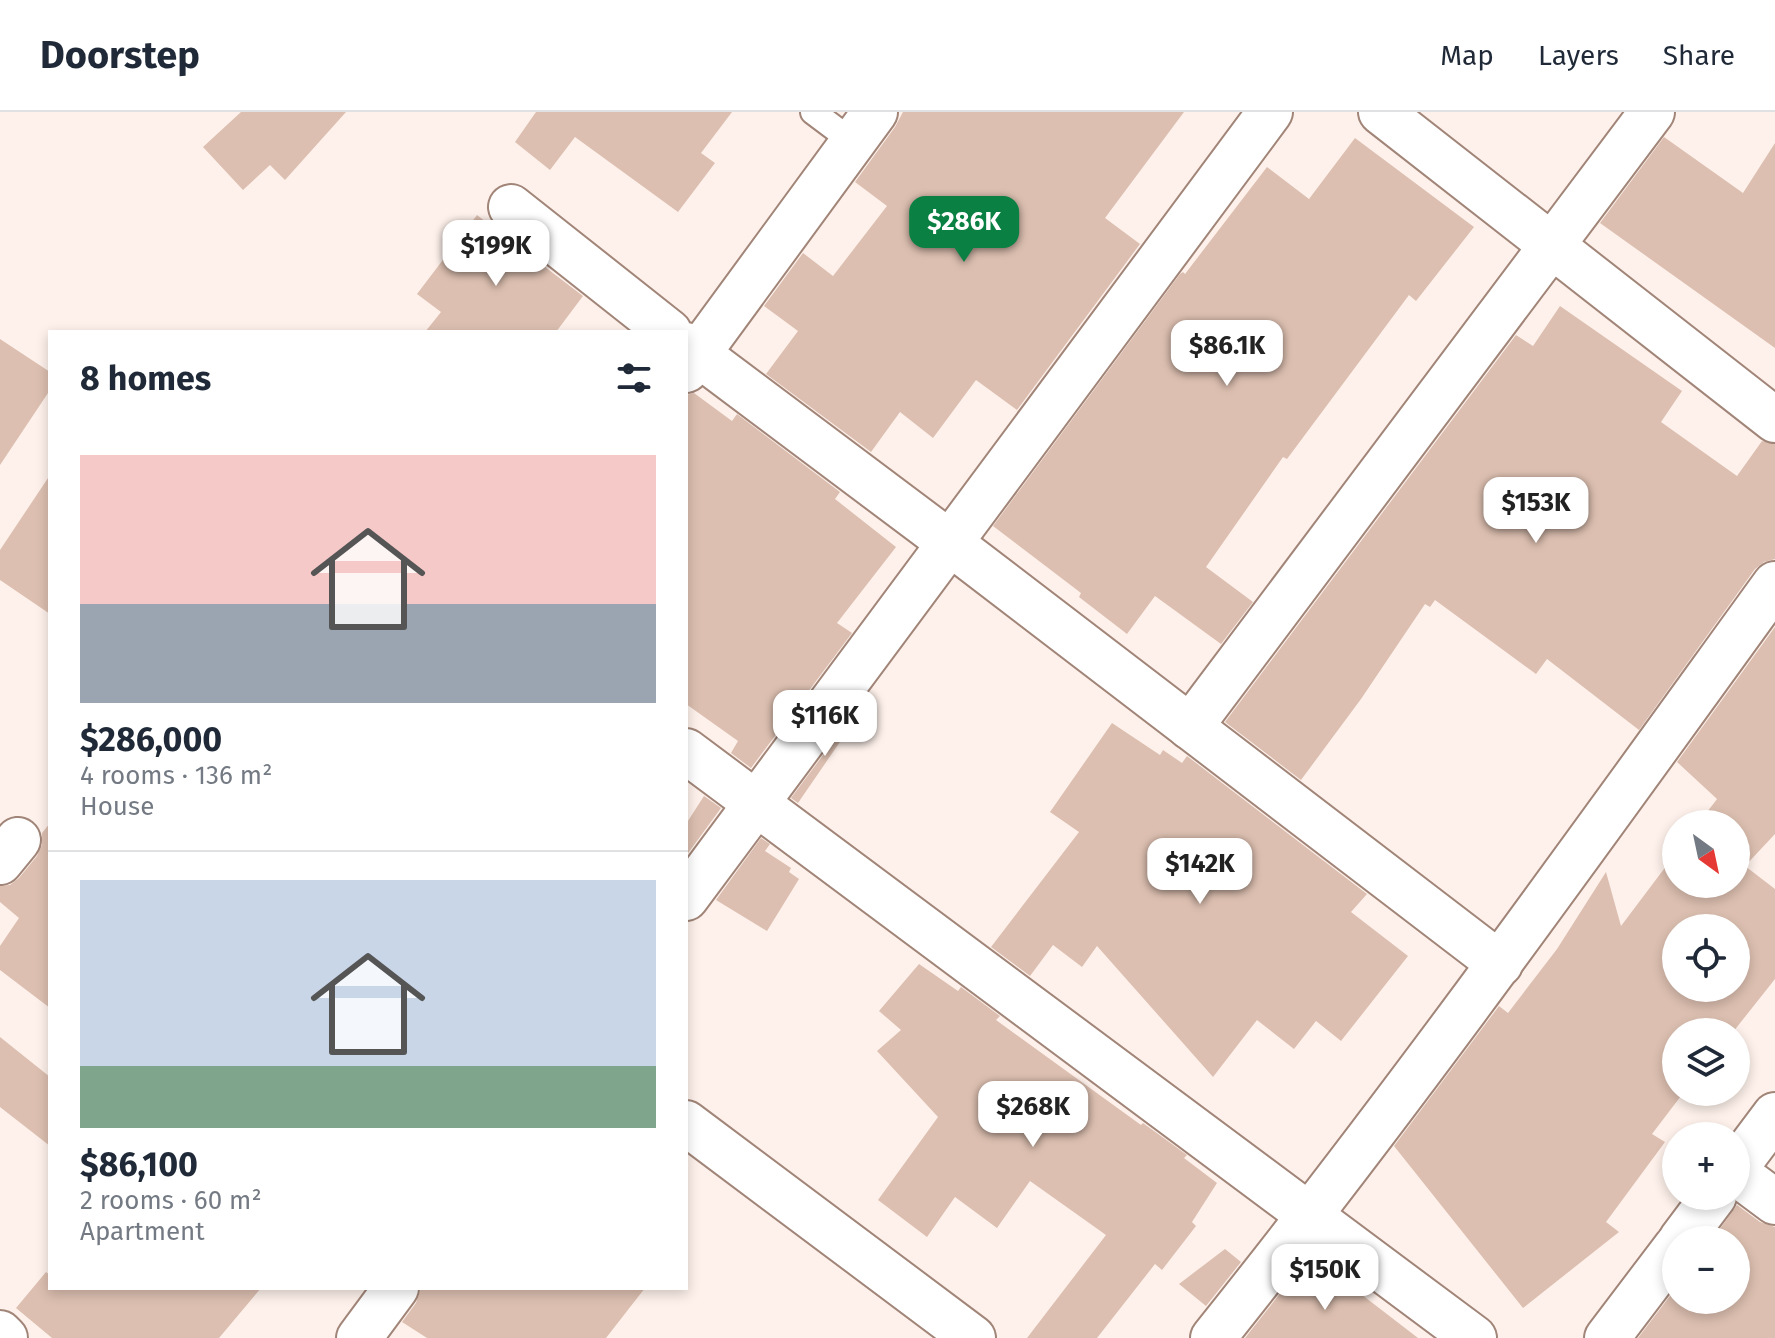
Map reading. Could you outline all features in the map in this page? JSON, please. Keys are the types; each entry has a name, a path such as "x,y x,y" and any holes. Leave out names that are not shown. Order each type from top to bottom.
{"street":[{"path":"688,895 1270,112"},
{"path":"1381,112 1775,420"},
{"path":"1190,727 1652,112"},
{"path":"688,346 864,127"},
{"path":"511,207 661,330"},
{"path":"688,352 950,543 1500,964"},
{"path":"1213,1338 1311,1216 1500,964 1775,584"},
{"path":"688,753 1474,1338"},
{"path":"1750,1150 1775,1115"},
{"path":"688,1124 973,1338"},
{"path":"1750,1181 1775,1202"},
{"path":"1607,1338 1662,1265"},
{"path":"359,1338 395,1290"},
{"path":"0,1333 5,1338"}],"lane":[{"path":"813,112 864,127"}],"building":[{"path":"241,112 346,112 285,180 270,165 243,190 203,147"},
{"path":"536,112 732,112 701,153 715,163 678,212 575,137 550,170 515,142"},
{"path":"903,112 1184,112 1105,218 1140,244 1017,410 976,380 933,438 900,412 871,452 766,374 798,331 764,306 803,253 833,276 887,206 855,182"},
{"path":"1664,137 1743,193 1775,143 1775,348 1600,223"},
{"path":"1355,138 1474,227 1416,301 1409,295 1287,459 1283,457 1206,567 1253,602 1221,644 1155,596 1127,634 1079,597 1081,593 993,526 1180,274 1185,274 1267,167 1309,199"},
{"path":"477,215 583,296 558,330 427,330 441,312 417,294"},
{"path":"1560,306 1682,391 1661,422 1737,476 1762,441 1775,444 1775,559 1755,569 1639,730 1547,659 1536,674 1435,600 1430,607 1425,604 1301,780 1225,722 1516,335 1533,346"},
{"path":"0,339 48,371 48,393 0,465"},
{"path":"694,393 732,421 737,414 840,492 835,499 896,547 837,623 852,633 751,768 731,753 738,741 688,705 688,394"},
{"path":"48,478 48,613 0,580 0,550"},
{"path":"1775,627 1775,834 1750,861 1750,810 1709,810 1717,799 1677,762"},
{"path":"868,695 863,702 866,704 798,803 791,798"},
{"path":"1112,723 1160,755 1163,750 1182,763 1187,756 1367,894 1351,912 1408,956 1341,1041 1316,1021 1294,1049 1257,1020 1213,1077 1097,946 1082,967 1053,945 1030,976 991,947 1079,832 1050,812"},
{"path":"704,796 721,808 688,853 688,821"},
{"path":"48,826 48,1006 0,970 0,946 19,918 0,902 0,886 10,885 19,878 37,856 42,845 42,833"},
{"path":"761,838 770,844 765,851 791,868 789,872 799,879 767,931 716,900"},
{"path":"1750,870 1775,889 1775,979 1744,1018 1662,1018 1662,1106 1673,1106 1652,1134 1662,1140 1662,1146 1606,1222 1619,1232 1523,1308 1394,1146 1499,1006 1508,1013 1557,949 1606,872 1621,926 1662,872 1662,898 1750,898"},
{"path":"919,964 958,991 961,987 1000,1016 996,1020 1187,1155 1184,1158 1217,1183 1192,1222 1196,1226 1162,1270 1155,1264 1097,1338 1027,1338 1106,1235 1030,1181 997,1228 955,1197 927,1237 878,1200 938,1117 877,1051 901,1030 879,1011"},
{"path":"0,1037 48,1075 48,1144 0,1107"},
{"path":"1733,1210 1744,1210 1760,1222 1775,1227 1775,1338 1638,1338 1662,1306 1662,1314 1750,1314 1750,1226 1722,1226"},
{"path":"1225,1249 1241,1262 1206,1306 1179,1284"},
{"path":"1318,1261 1418,1338 1245,1338 1293,1277 1301,1283"},
{"path":"46,1272 48,1290 259,1290 219,1338 52,1338 16,1308"},
{"path":"420,1290 643,1290 606,1338 427,1338 402,1322 416,1303"}]}
